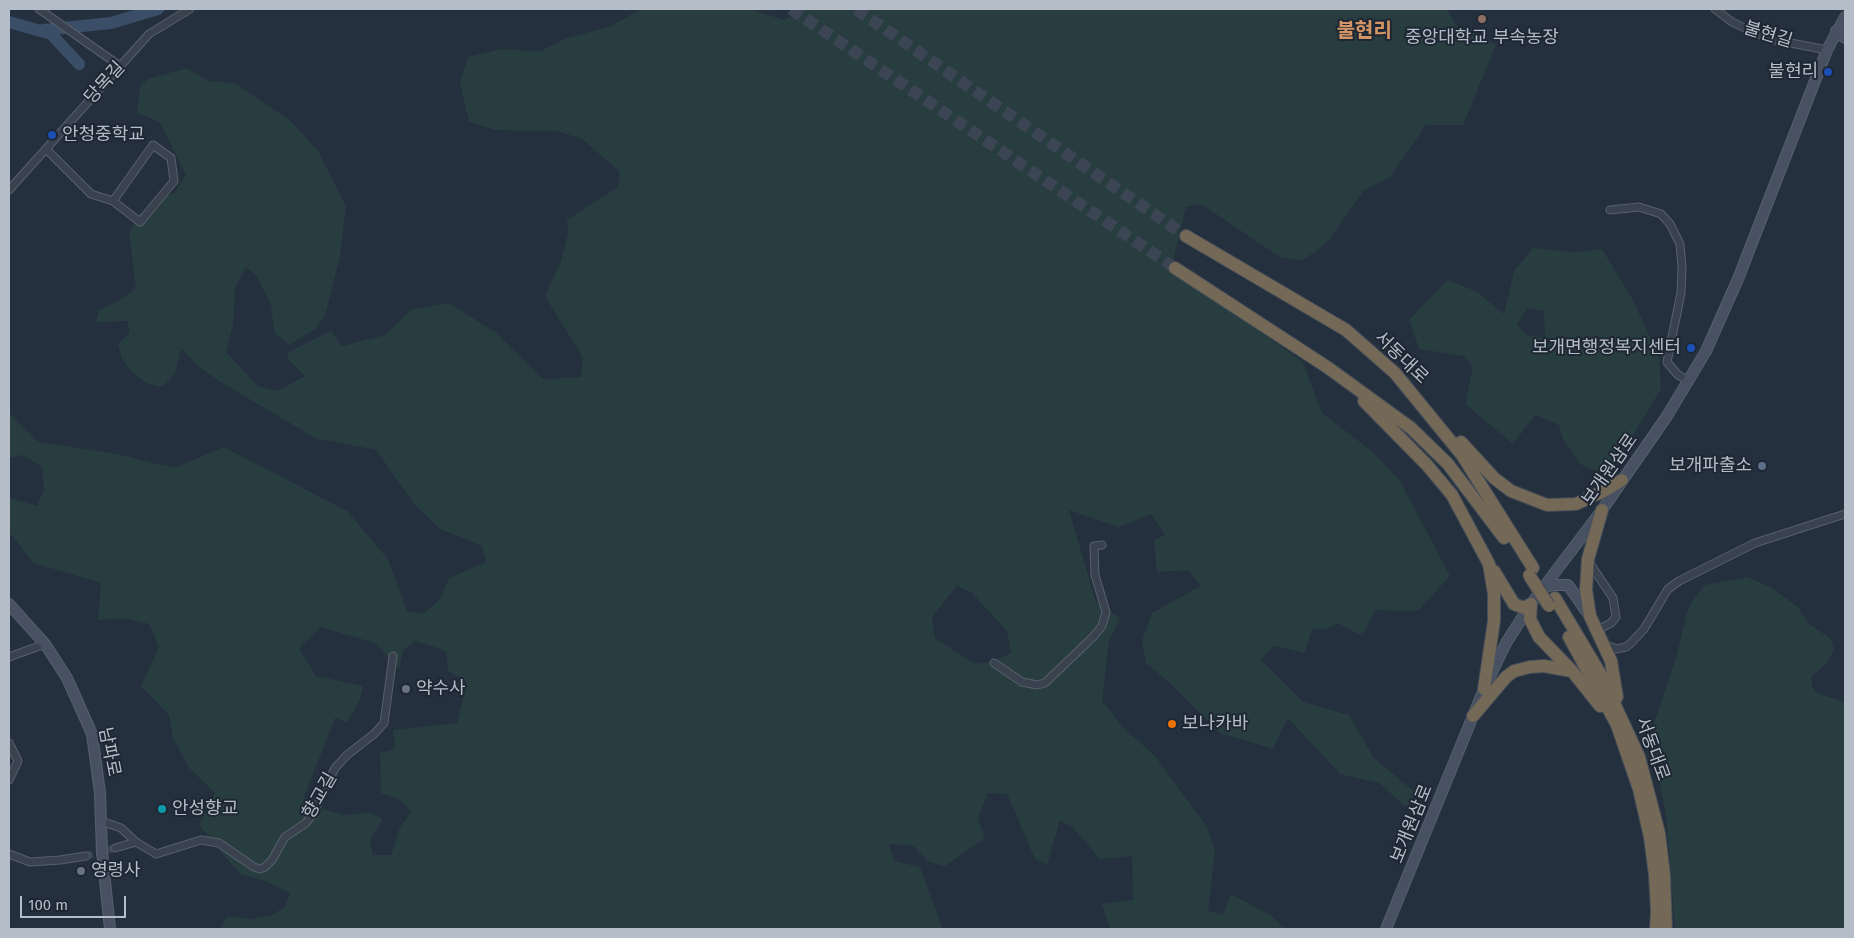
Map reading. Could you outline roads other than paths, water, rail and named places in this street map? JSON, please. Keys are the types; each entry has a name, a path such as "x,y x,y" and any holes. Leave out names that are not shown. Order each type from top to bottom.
{"highway":[{"name":"서동대로","path":"1186,236 1346,330 1395,373 1462,455 1531,571"},
{"path":"1175,268 1327,367 1411,428 1448,464 1531,571 1552,602"},
{"path":"1327,367 1374,410 1452,495 1514,604 1524,608 1531,604"},
{"path":"1395,373 1434,407 1463,446 1494,478 1511,491 1547,505 1576,504 1622,480"},
{"path":"1602,510 1588,559 1586,590 1590,616 1611,660 1620,711"},
{"path":"1484,689 1494,621 1494,594 1490,564"},
{"name":"서동대로","path":"1552,602 1602,675 1620,711 1639,757 1659,834 1664,874 1666,929"},
{"name":"서동대로","path":"1552,602 1617,725 1639,789 1650,837 1657,911 1656,929"},
{"path":"1531,604 1530,619 1539,636 1572,671 1617,725"},
{"path":"1473,716 1498,684 1514,671 1544,666 1572,671"}],"main road":[{"name":"보개원삼로","path":"1386,929 1484,689 1506,643 1542,588 1602,510 1689,381 1726,308 1827,50 1843,15"},
{"path":"1836,31 1845,38"},
{"path":"1542,588 1562,583 1568,585 1590,616"},
{"name":"남파로","path":"9,604 45,644 67,678 92,734 110,929"}],"street":[{"path":"39,9 120,66"},
{"name":"당목길","path":"9,190 149,34 190,9"},
{"name":"불현길","path":"1715,9 1732,22 1752,32 1775,40 1827,50"},
{"path":"46,149 91,194 113,201 140,222 174,181 171,158 154,145 113,201"},
{"path":"1610,210 1639,206 1661,214 1670,224 1680,244 1682,267 1681,293 1667,362 1678,375 1689,381"},
{"path":"1588,559 1613,598 1616,617 1599,637 1616,649 1626,647 1644,629 1668,589 1720,559 1770,537 1845,514"},
{"path":"994,663 1022,682 1037,686 1045,683 1072,654 1094,636 1102,626 1106,612 1095,574 1094,546 1102,544"},
{"path":"9,657 45,644"},
{"name":"향교길","path":"136,842 156,854 202,840 219,844 254,867 260,869 265,866 272,860 285,836 306,823 312,815 335,768 346,756 374,734 384,722 393,656"},
{"path":"9,743 18,761 9,780"},
{"path":"101,821 121,828 136,842"},
{"path":"115,848 136,842"},
{"path":"9,854 30,862 86,856"}],"waterway":[{"path":"43,30 111,23 158,9"},
{"path":"9,22 51,34 79,64"}],"tunnel":[{"path":"791,9 1175,268"},
{"path":"856,9 1186,236"},
{"path":"86,856 115,848"}],"place":[{"name":"중앙대학교 부속농장","path":"1482,19"},
{"name":"불현리","path":"1828,72"},
{"name":"안청중학교","path":"52,135"},
{"name":"보개면행정복지센터","path":"1691,348"},
{"name":"보개파출소","path":"1762,466"},
{"name":"약수사","path":"406,689"},
{"name":"보나카바","path":"1172,724"},
{"name":"안성향교","path":"162,809"},
{"name":"영령사","path":"81,871"}],"district":[{"name":"불현리","path":"1364,31"}]}
